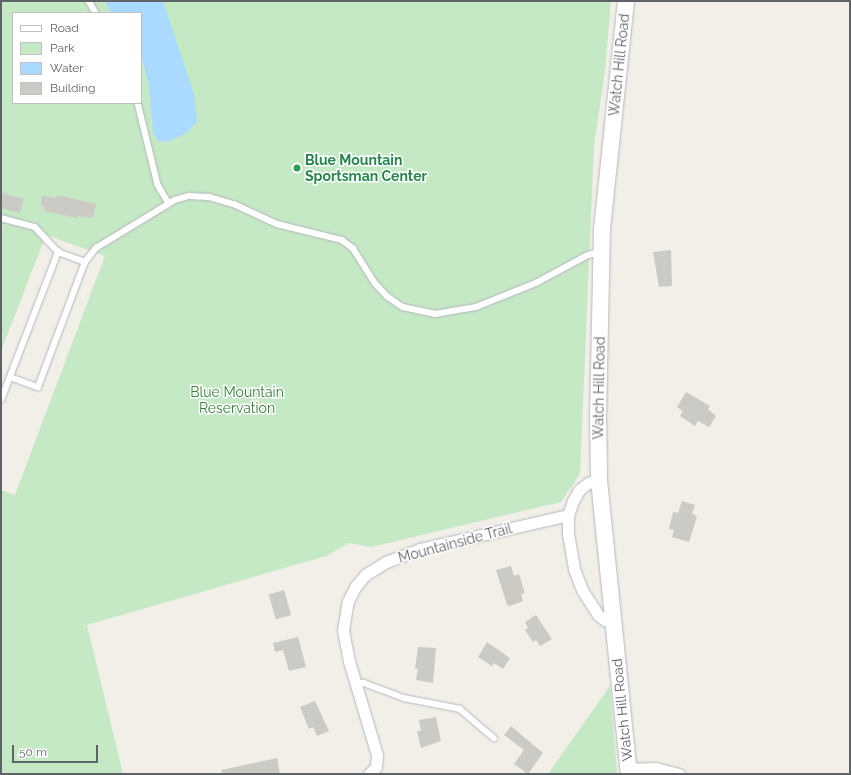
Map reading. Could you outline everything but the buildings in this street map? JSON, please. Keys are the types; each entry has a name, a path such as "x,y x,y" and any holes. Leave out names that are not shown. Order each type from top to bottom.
{"street":[{"name":"Watch Hill Road","path":"626,1 601,252 599,480 628,772"},
{"path":"599,480 588,483 579,490 568,515 570,551 582,590 598,615 605,620 612,621"},
{"name":"Mountainside Trail","path":"369,774 376,767 377,754 356,683 343,631 348,601 355,588 365,575 386,562 420,549 568,515"},
{"path":"628,772 655,768 679,774"}],"lane":[{"path":"89,1 95,12"},
{"path":"138,104 158,185 170,203"},
{"path":"10,377 38,387 86,262 96,248 170,203 189,196 210,197 234,204 277,224 342,240 353,248 375,283 387,296 403,307 435,314 476,307 536,283 588,256 601,252"},
{"path":"1,218 35,227 58,252 86,262"},
{"path":"1,400 58,252"},
{"path":"356,683 364,683 404,698 460,709 494,738"}],"green space":[{"name":"Blue Mountain Reservation","path":"1,1 611,1 605,71 594,145 580,474 561,502 371,547 349,543 326,556 87,625 123,774 1,774 1,490 15,495 105,256 46,235 1,351"},
{"path":"610,686 617,774 548,774"}],"water":[{"path":"105,1 163,1 194,94 197,122 185,134 169,141 159,142 153,133 149,86 142,58 142,12 110,12"}],"place":[{"name":"Blue Mountain Sportsman Center","path":"297,168"}]}
